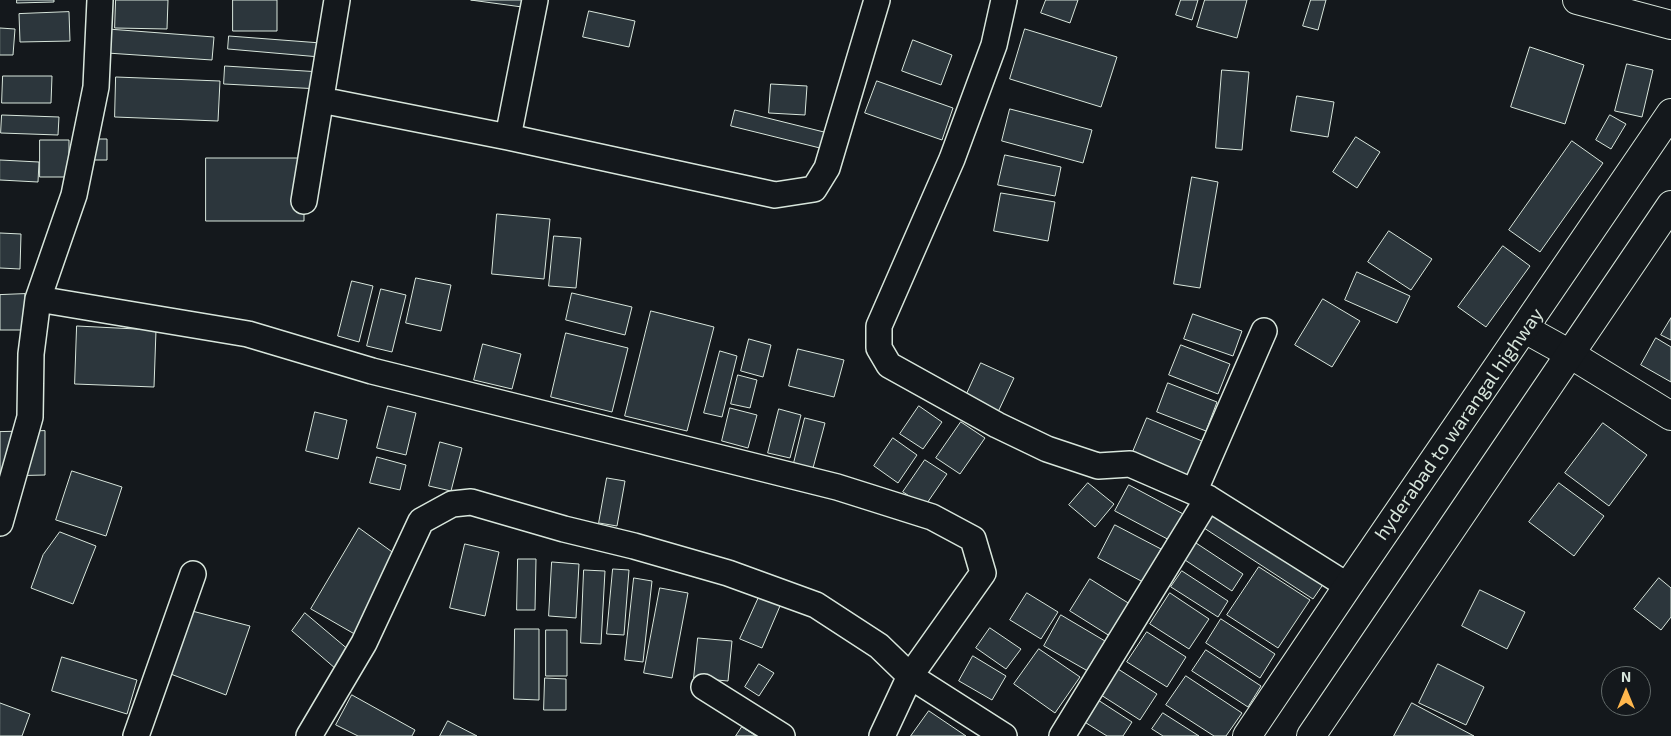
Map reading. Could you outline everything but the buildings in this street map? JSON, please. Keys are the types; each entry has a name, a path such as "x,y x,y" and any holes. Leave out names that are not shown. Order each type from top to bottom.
{"main road":[{"path":"1577,0 1671,25"},
{"name":"hyderabad to warangal highway","path":"1247,736 1671,113"},
{"path":"1312,736 1671,205"},
{"path":"1525,329 1570,354 1671,416"}],"street":[{"path":"0,523 30,416 31,354 38,299 74,194 96,87 100,0"},
{"path":"304,201 337,0"},
{"path":"508,137 535,0"},
{"path":"321,100 508,137 774,196 814,189 827,168 877,0"},
{"path":"1004,0 994,45 952,159 878,326 878,348 889,365 997,425 1047,449 1098,466 1130,464 1201,495 1348,586"},
{"path":"38,299 248,334 372,371 837,487 932,517 973,539 982,573 910,676 882,736"},
{"path":"1062,736 1201,495 1264,331"},
{"path":"309,736 364,643 421,521 452,504 471,502 728,573 816,605 879,646 910,676 1004,736"},
{"path":"136,736 193,574"},
{"path":"704,687 782,736"}]}
